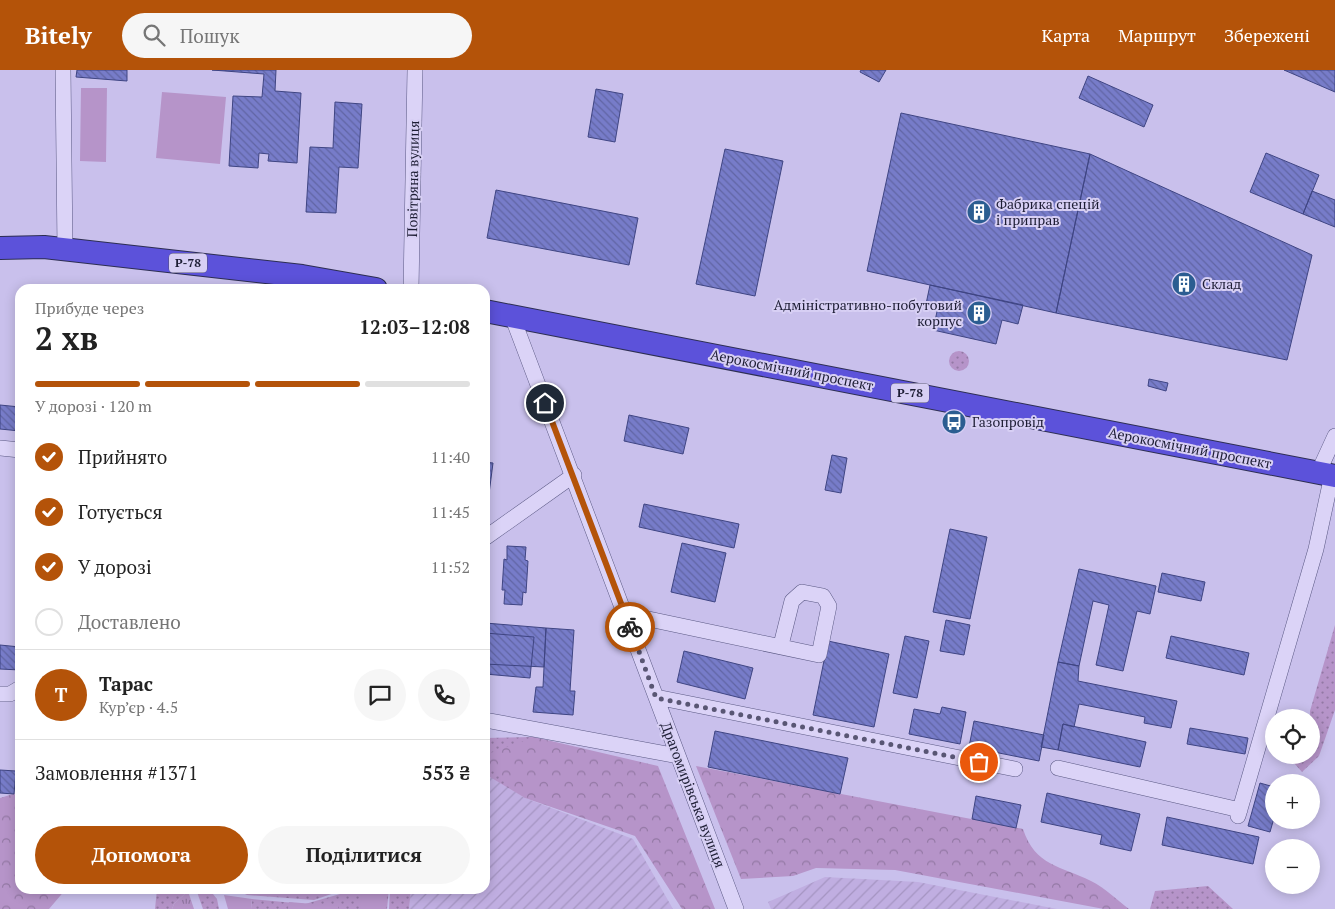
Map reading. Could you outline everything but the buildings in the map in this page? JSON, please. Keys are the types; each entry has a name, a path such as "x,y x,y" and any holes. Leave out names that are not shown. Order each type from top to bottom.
{"highway":[{"name":"Р-78","path":"0,248 44,247 302,276 348,284"},
{"name":"Аерокосмічний проспект","path":"490,311 1328,475"}],"street":[{"path":"63,70 65,250"},
{"name":"Повітряна вулиця","path":"411,284 415,70"},
{"name":"Драгомирівська вулиця","path":"512,316 574,475 736,909"},
{"path":"1058,768 1239,813 1316,549 1335,436"},
{"path":"0,448 15,450"},
{"path":"490,534 574,475"},
{"path":"625,614 781,646"},
{"path":"0,694 10,694 15,691"},
{"path":"656,698 1015,769"},
{"path":"490,721 678,756"}],"shaded area":[{"path":"490,775 525,798 633,839 673,909 409,909 410,894 490,894"},
{"path":"825,877 918,882 1057,909 771,909 768,902"}],"green space":[{"path":"81,88 107,88 106,162 80,161"},
{"path":"162,92 226,97 220,164 156,158"},
{"path":"959,351 966,354 969,361 966,368 959,371 952,368 949,361 952,354"},
{"path":"1335,625 1335,710 1320,753 1320,709 1311,709"},
{"path":"534,737 525,798 490,777 490,738"},
{"path":"534,737 658,766 715,909 682,909 635,836 525,798 490,766 490,753"},
{"path":"1295,764 1310,764 1302,772"},
{"path":"696,766 1023,829 1034,851 1042,858 1059,868 1096,884 1129,909 1104,909 895,870 816,868 793,876 741,879"},
{"path":"15,794 15,894 62,894 49,909 0,909 0,798"},
{"path":"1208,886 1233,909 1150,909 1155,891"},
{"path":"156,894 185,894 174,904 172,909 155,909"},
{"path":"185,894 189,894 194,909 172,909 174,904"},
{"path":"198,894 213,894 217,899 219,909 203,909"},
{"path":"245,894 331,894 314,900"},
{"path":"340,894 388,894 387,909 251,909 252,899 305,904"},
{"path":"362,894 387,896 385,909 360,909"},
{"path":"390,894 410,894 409,909 389,909"},
{"path":"224,895 252,899 251,909 228,909"},
{"path":"289,902 338,906 338,909 288,909"}],"way so far":[{"path":"630,627 656,698 979,762"}],"place":[{"name":"Фабрика спецій і приправ","path":"979,212"},
{"name":"Склад","path":"1184,284"},
{"name":"Адміністративно-побутовий корпус","path":"979,313"},
{"name":"Газопровiд","path":"954,422"}],"route":[{"path":"545,403 574,475 630,627"}]}
